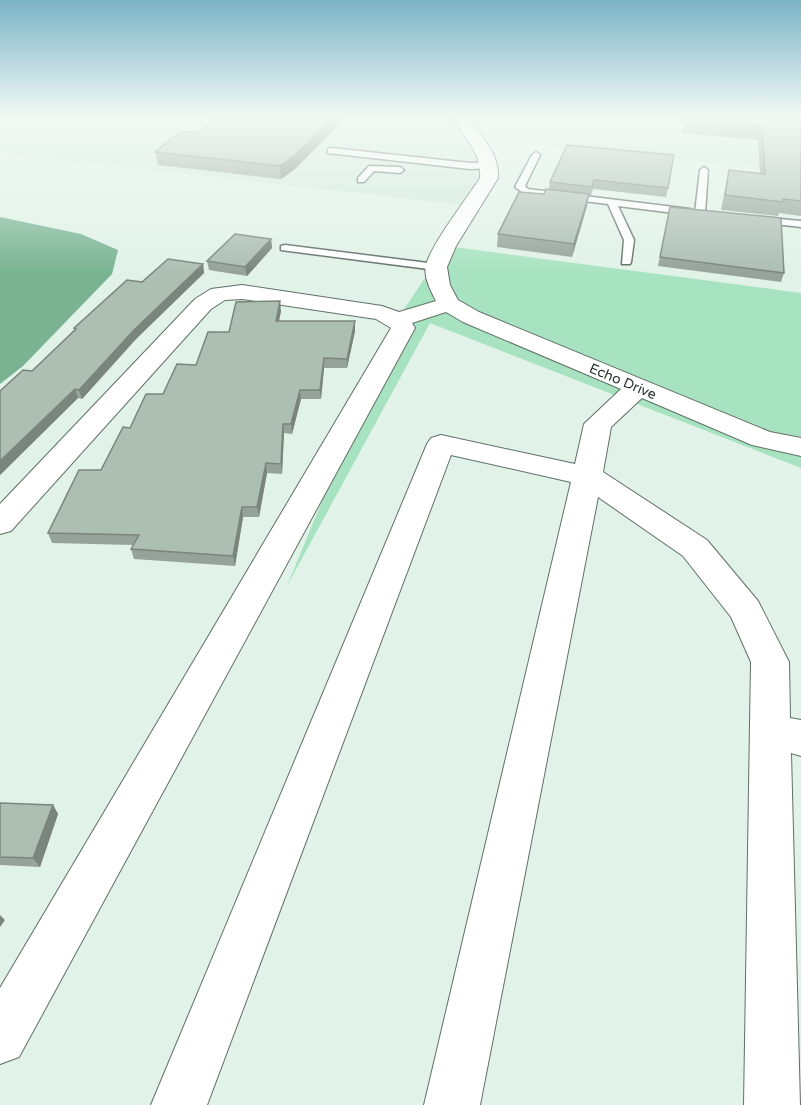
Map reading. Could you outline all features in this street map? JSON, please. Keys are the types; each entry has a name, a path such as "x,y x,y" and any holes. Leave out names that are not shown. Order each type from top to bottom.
{"street":[{"path":"397,320 449,304 439,285 436,267 446,246 489,178 490,170"},
{"path":"0,523 202,304 219,294 242,292 382,313 397,320 403,328 0,1038"},
{"name":"Echo Drive","path":"449,304 471,317 762,439 801,447"},
{"path":"452,1105 598,424 639,387"},
{"path":"179,1105 441,444 587,476 695,548 746,610 770,662 786,734 772,1105"}],"lane":[{"path":"361,180 371,170"},
{"path":"391,170 410,170"},
{"path":"529,170 520,187 525,191 711,214"},
{"path":"700,213 704,170"},
{"path":"612,203 629,240 626,262"},
{"path":"745,218 801,224"},
{"path":"285,248 436,267"}],"shaded area":[{"path":"148,170 485,170 472,206"},
{"path":"777,170 801,170 801,172"},
{"path":"0,217 81,234 118,250 112,274 23,366 0,384"},
{"path":"446,246 801,293 801,468 430,323 287,586 397,320"}],"building":[{"path":"556,170 671,170 668,188 594,180 592,187 550,182"},
{"path":"729,170 765,174 765,170 801,170 801,201 783,199 783,202 725,195"},
{"path":"546,189 589,194 574,244 498,234 519,192 544,194"},
{"path":"670,207 781,218 784,273 660,257"},
{"path":"235,234 271,239 245,267 207,261"},
{"path":"168,259 203,264 134,330 79,390 75,389 0,461 0,391 23,370 32,371 76,329 74,328 127,280 142,282"},
{"path":"280,301 276,321 355,321 347,359 324,358 320,390 300,390 291,424 283,424 281,464 266,463 257,507 242,507 233,556 131,549 139,535 48,533 79,470 101,470 123,427 130,428 146,394 163,394 177,364 196,365 208,332 229,332 236,302"},
{"path":"0,803 53,805 33,858 0,857"}]}
